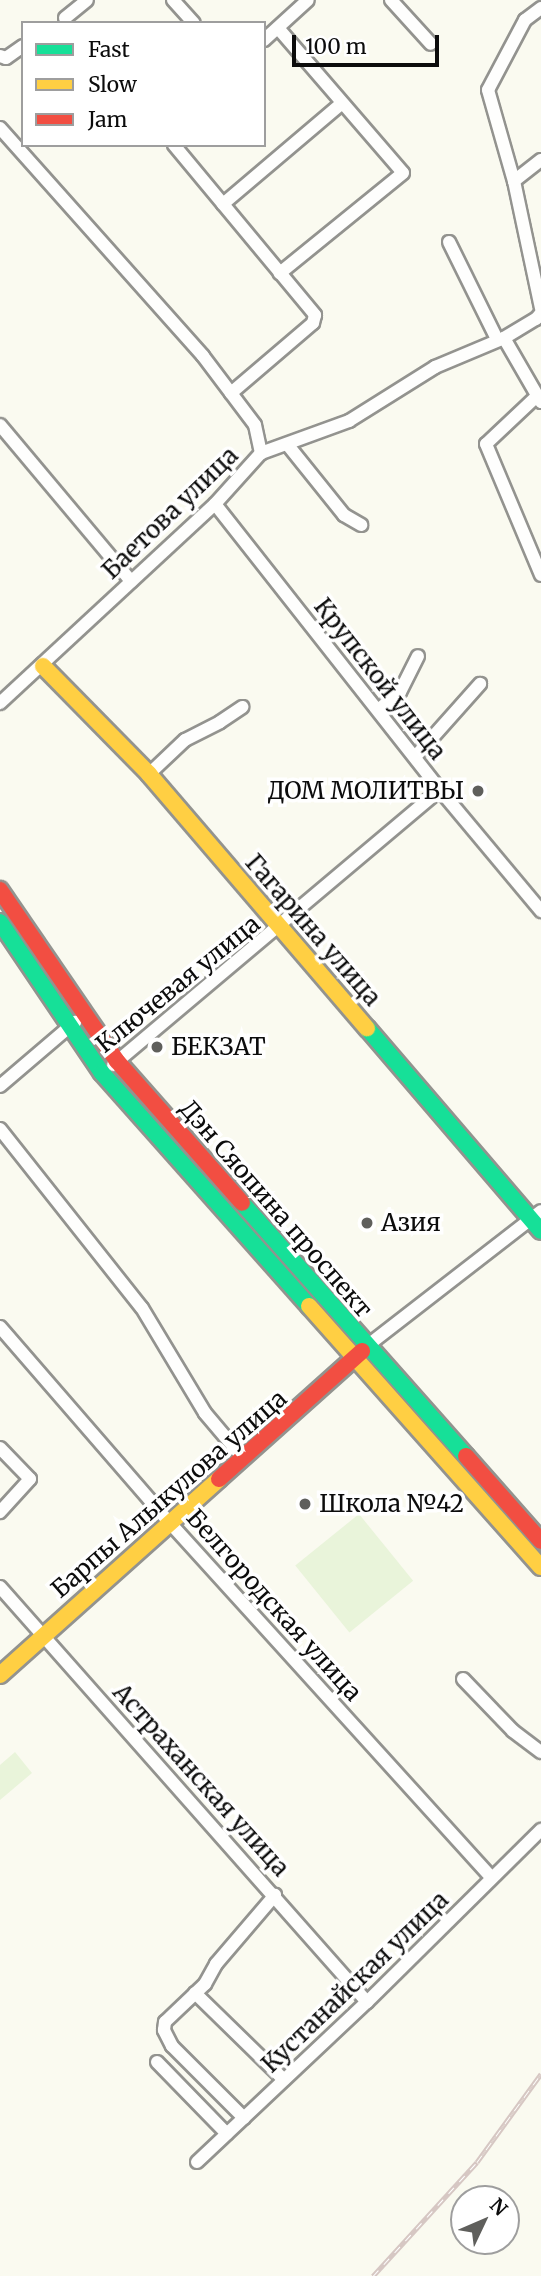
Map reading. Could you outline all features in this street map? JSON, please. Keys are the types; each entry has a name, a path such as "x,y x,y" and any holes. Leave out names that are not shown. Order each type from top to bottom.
{"main road":[{"name":"Гагарина улица","path":"43,666 149,774 538,1221"},
{"name":"Дэн Сяопина проспект","path":"0,890 117,1061 541,1541"},
{"name":"Дэн Сяопина проспект","path":"0,922 102,1073 354,1360 541,1567"},
{"name":"Барпы Алыкулова улица","path":"0,1675 367,1346"}],"street":[{"path":"64,21 87,0"},
{"path":"173,0 192,21"},
{"path":"266,38 308,0"},
{"path":"390,0 431,44"},
{"path":"541,8 525,20 488,90 514,181 541,310"},
{"path":"278,28 402,173 280,273"},
{"path":"0,56 6,58 21,47"},
{"path":"223,204 342,103"},
{"path":"0,128 203,356 255,425 261,453"},
{"path":"176,147 314,315 313,323 231,393"},
{"path":"514,181 541,160"},
{"path":"449,242 501,339 539,399 486,444 541,575"},
{"name":"Баетова улица","path":"0,703 215,504 261,453 349,421 435,367 501,339 536,319 541,310"},
{"path":"0,425 131,582"},
{"path":"287,444 344,515 361,525"},
{"name":"Крупской улица","path":"215,504 440,790 541,911"},
{"path":"378,710 400,692 418,656"},
{"path":"415,757 480,684"},
{"path":"149,774 185,740 242,707"},
{"name":"Ключевая улица","path":"102,1073 280,927 440,790"},
{"path":"0,1086 84,1016"},
{"path":"0,1129 142,1308 205,1413 244,1459"},
{"path":"367,1346 538,1221"},
{"name":"Белгородская улица","path":"0,1327 170,1523 492,1878"},
{"path":"0,1448 30,1479 0,1512"},
{"name":"Астраханская улица","path":"0,1587 367,2002"},
{"path":"463,1679 513,1731 541,1752"},
{"name":"Кустанайская улица","path":"197,2162 367,2002 541,1830"},
{"path":"244,2118 166,2038 165,2022 195,1993 275,1895"},
{"path":"195,1993 284,2080"},
{"path":"157,2062 227,2134"}],"green space":[{"path":"359,1514 413,1581 349,1632 295,1566"},
{"path":"15,1752 32,1773 0,1800 0,1765"}],"railway":[{"path":"373,2276 477,2162 541,2074"}],"traffic: fast":[{"path":"0,922 102,1073 309,1306"},
{"path":"367,1028 541,1231"},
{"path":"242,1203 466,1456"}],"traffic: slow":[{"path":"43,666 149,774 367,1028"},
{"path":"309,1306 541,1567"},
{"path":"0,1675 219,1479"}],"traffic: jam":[{"path":"0,890 117,1061 242,1203"},
{"path":"219,1479 362,1351"},
{"path":"466,1456 541,1541"}],"place":[{"name":"ДОМ МОЛИТВЫ","path":"478,791"},
{"name":"БЕКЗАТ","path":"157,1047"},
{"name":"Азия","path":"367,1223"},
{"name":"Школа №42","path":"305,1504"}]}
